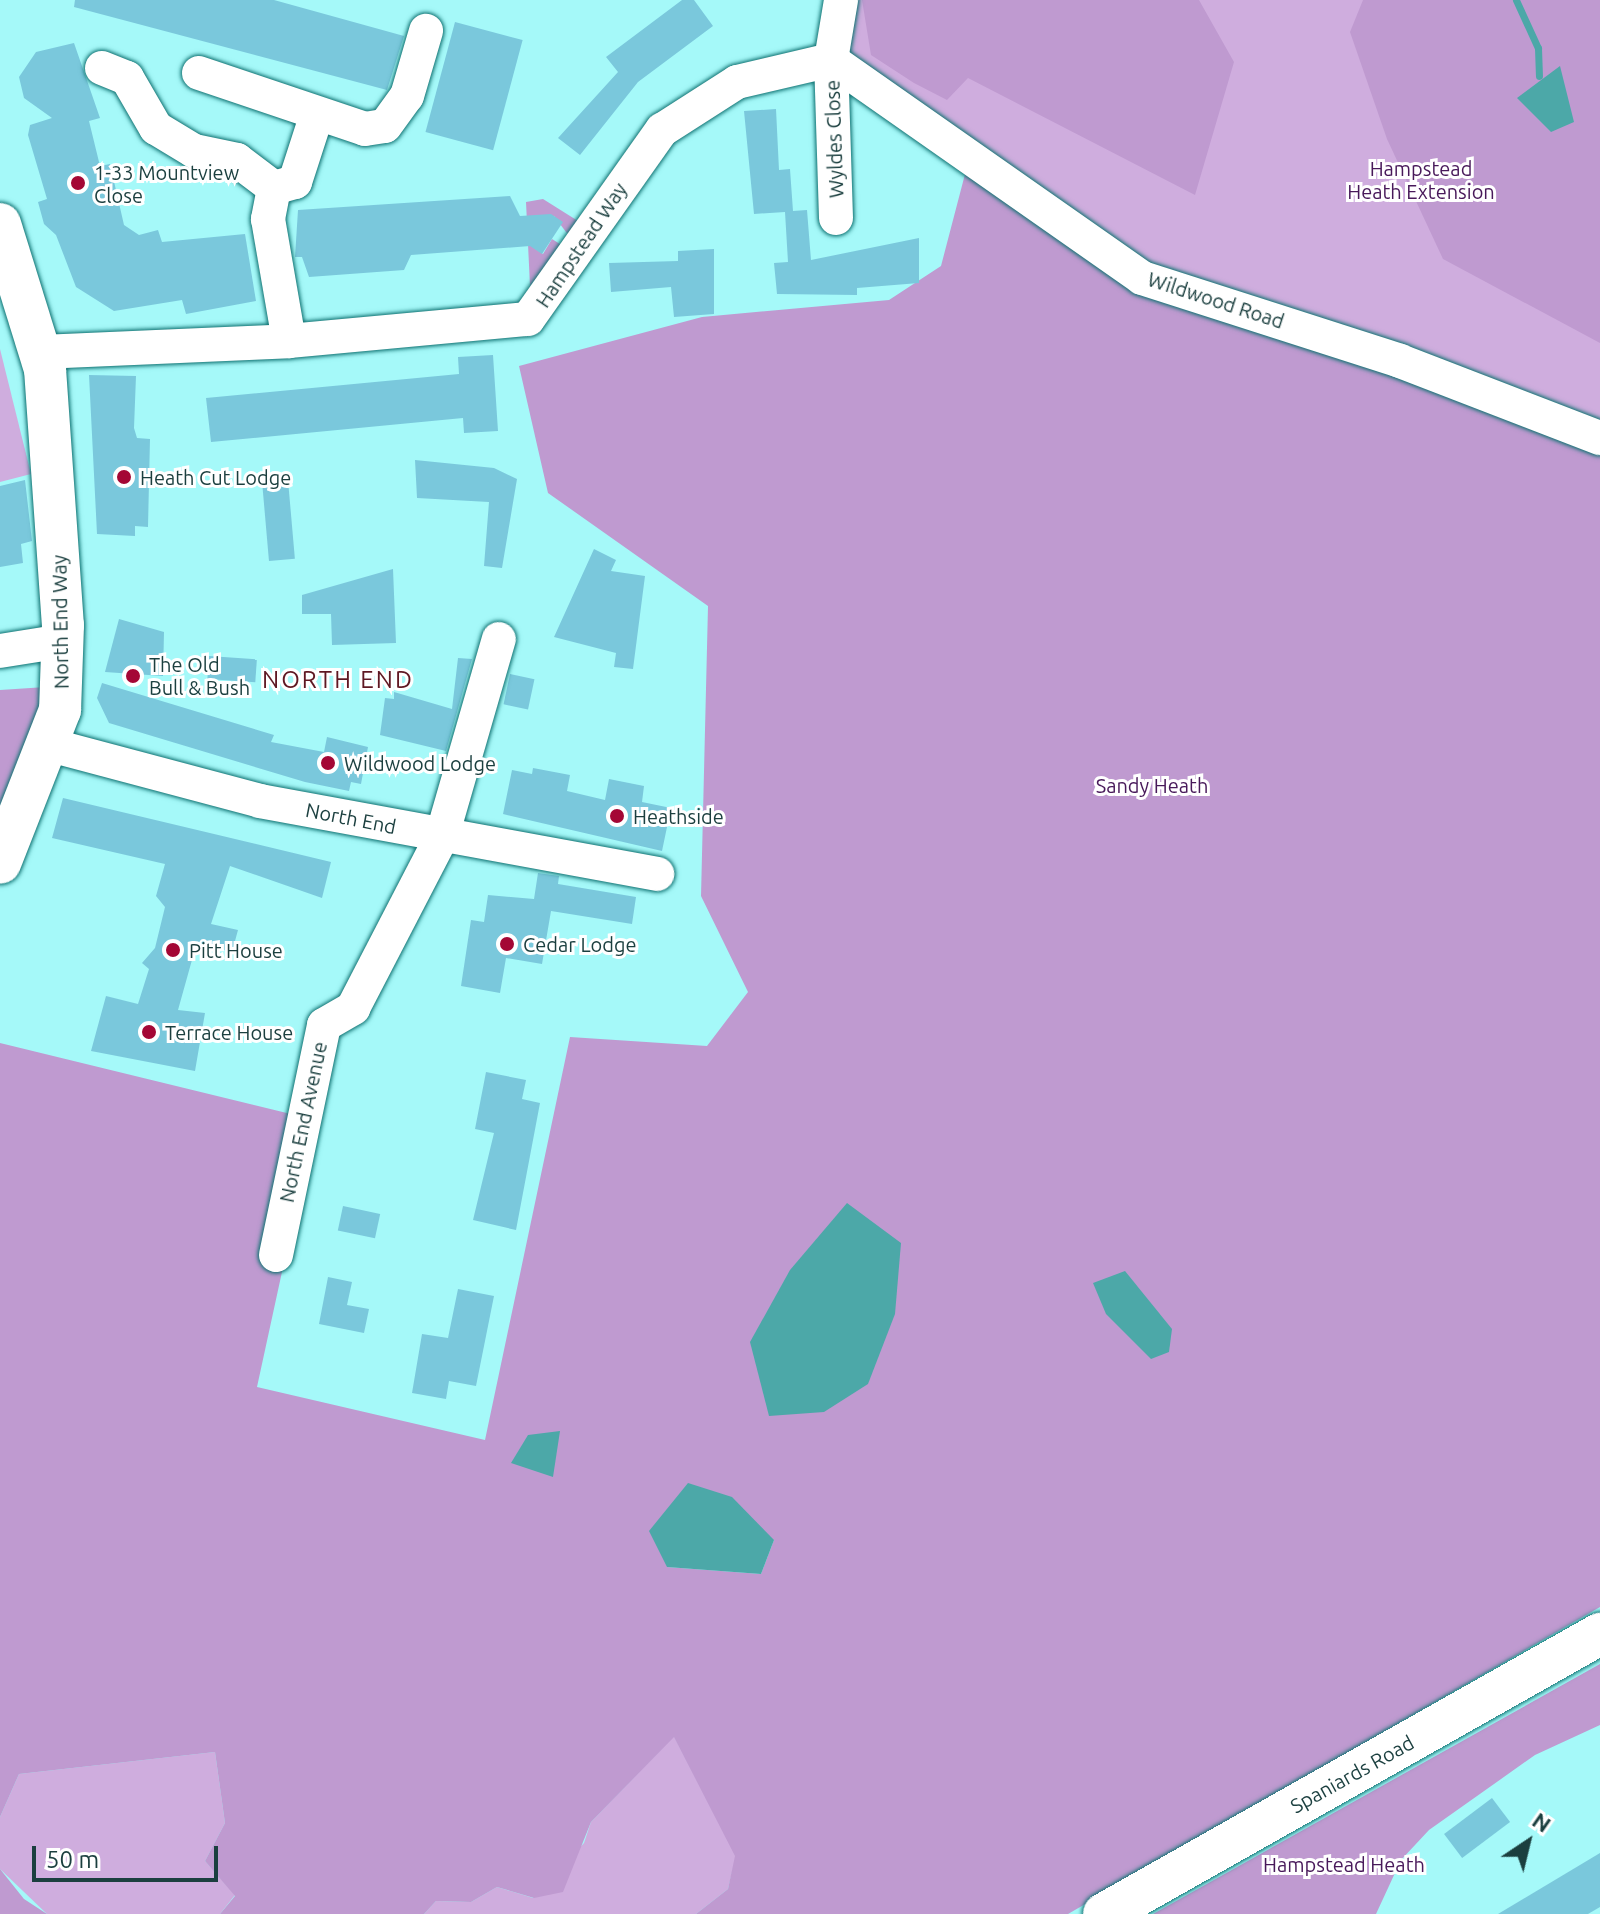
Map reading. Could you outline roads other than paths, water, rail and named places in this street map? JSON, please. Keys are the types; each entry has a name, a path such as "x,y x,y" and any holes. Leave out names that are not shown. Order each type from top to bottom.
{"main road":[{"name":"North End Way","path":"0,224 43,361 63,641 60,710 50,745 0,863"},
{"name":"Spaniards Road","path":"1104,1914 1600,1634"}],"street":[{"path":"831,60 841,0"},
{"path":"199,73 365,129 385,126 407,96 426,31"},
{"name":"Wyldes Close","path":"831,60 836,218"},
{"name":"Hampstead Way","path":"43,361 528,319 662,130 737,82 831,60"},
{"name":"Wildwood Road","path":"831,60 1142,278 1400,361 1600,438"},
{"path":"102,68 127,78 156,128 194,151 237,160 274,188"},
{"path":"274,188 295,182 317,114"},
{"path":"274,188 268,219 289,341"},
{"name":"North End Avenue","path":"276,1255 324,1025 353,1008 442,836 499,639"},
{"path":"0,651 63,641"},
{"name":"North End","path":"50,745 260,801 657,874"}],"water":[{"path":"1560,66 1574,122 1551,132 1517,98"},
{"path":"847,1203 901,1243 895,1314 868,1384 824,1412 769,1416 750,1342 790,1270"},
{"path":"1125,1271 1172,1329 1169,1352 1151,1359 1106,1314 1093,1283"},
{"path":"560,1431 553,1477 511,1463 528,1435"},
{"path":"688,1483 732,1497 774,1540 761,1574 667,1567 649,1531"}],"waterway":[{"path":"1516,0 1538,48 1539,76"}],"place":[{"name":"1-33 Mountview Close","path":"78,183"},
{"name":"Heath Cut Lodge","path":"124,477"},
{"name":"The Old Bull & Bush","path":"133,676"},
{"name":"Wildwood Lodge","path":"328,763"},
{"name":"Heathside","path":"617,816"},
{"name":"Cedar Lodge","path":"507,944"},
{"name":"Pitt House","path":"173,950"},
{"name":"Terrace House","path":"149,1032"}],"district":[{"name":"NORTH END","path":"338,680"}],"park label":[{"name":"Hampstead Heath Extension","path":"1421,180"},
{"name":"Sandy Heath","path":"1152,785"},
{"name":"Hampstead Heath","path":"1344,1864"}]}
